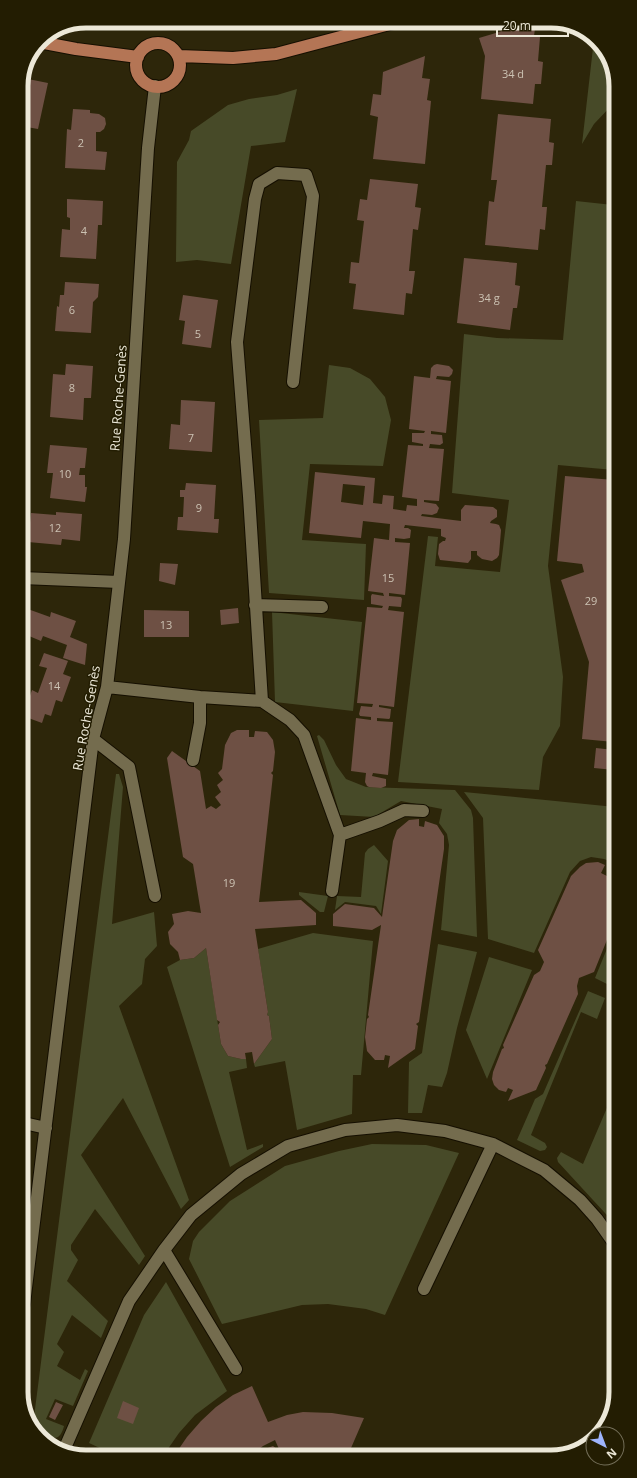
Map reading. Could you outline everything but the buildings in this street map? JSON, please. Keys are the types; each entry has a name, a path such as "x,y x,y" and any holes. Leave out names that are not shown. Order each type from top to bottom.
{"main road":[{"path":"179,56 232,58 276,54 374,28"},
{"path":"47,43 138,57"},
{"path":"154,43 162,43 169,46 179,56 180,70 173,81 162,87 149,85 139,76 136,64 138,57 147,46 154,43"}],"street":[{"name":"Rue Roche-Genès","path":"28,1272 94,739 107,687 124,539 148,148 155,86"},
{"path":"262,701 249,496 237,342 255,199 259,184 277,173 306,175 313,196 293,382"},
{"path":"28,578 119,582"},
{"path":"255,605 322,607"},
{"path":"107,687 262,701 290,720 304,735 340,835 332,891"},
{"path":"193,760 200,723 200,696"},
{"path":"94,739 129,767 154,896"},
{"path":"340,835 380,821 404,810 423,811"},
{"path":"28,1124 46,1128"},
{"path":"66,1446 129,1301 164,1250 191,1214 241,1174 288,1146 345,1130 397,1125 446,1131 493,1144 544,1170 580,1200 597,1219 609,1236"},
{"path":"424,1289 493,1144"},
{"path":"164,1250 236,1369"}],"green space":[{"path":"593,46 606,67 609,86 609,108 594,124 582,144"},
{"path":"297,89 285,142 251,146 231,264 197,260 176,262 177,162 189,140 191,131 228,105 249,99 277,95"},
{"path":"576,201 609,205 609,470 558,465 548,566 563,677 560,726 543,757 539,790 398,782 428,536 438,537 435,566 500,572 509,500 452,493 464,334 497,338 563,340"},
{"path":"329,365 350,368 370,379 385,397 391,420 383,466 310,464 302,540 366,544 364,600 269,593 259,420 323,418"},
{"path":"272,612 362,622 353,711 275,702"},
{"path":"319,735 324,740 336,765 346,779 366,787 455,790 471,810 473,818 477,937 441,930 449,845 447,834 439,823 442,809 401,801 374,817 340,815 317,736"},
{"path":"116,774 119,774 123,787 112,924 154,912 157,946 145,959 142,984 119,1006 189,1200 181,1209 123,1098 81,1155 145,1256 139,1265 95,1209 71,1245 71,1250 78,1260 67,1281 108,1321 101,1338 72,1315 57,1344 64,1352 57,1366 80,1380 85,1369 88,1371 73,1406 55,1399 46,1419 64,1426 58,1437 51,1438 40,1427 34,1417"},
{"path":"464,792 609,806 609,861 591,857 580,861 570,872 534,953 488,939 483,818"},
{"path":"374,845 388,861 381,914 376,906 345,902 335,910 337,896 361,897 365,853"},
{"path":"299,892 328,896 324,912 320,912 299,895"},
{"path":"313,933 373,941 361,1075 353,1075 352,1114 297,1130 285,1061 255,1067 254,1064 272,1039 269,1016 267,1015 268,1012 258,949"},
{"path":"438,944 477,952 447,1073 442,1087 428,1085 422,1113 408,1113 409,1062 422,1053"},
{"path":"609,944 609,985 595,978"},
{"path":"206,948 221,1044 228,1056 246,1059 247,1068 229,1072 247,1150 263,1144 263,1147 230,1167 167,967 180,960 194,958"},
{"path":"489,957 532,970 487,1079 466,1030"},
{"path":"588,991 605,998 597,1019 581,1012 531,1135 545,1143 547,1147 545,1150 540,1151 517,1140 535,1099 543,1094"},
{"path":"609,1103 609,1217 558,1162 557,1158 561,1152 583,1164"},
{"path":"372,1144 426,1145 459,1153 385,1315 366,1309 328,1304 302,1305 222,1324 189,1259 193,1241 199,1232 230,1201 285,1166 339,1151"},
{"path":"166,1282 227,1391 195,1415 179,1433 167,1450 104,1450 89,1443 144,1315"}]}
